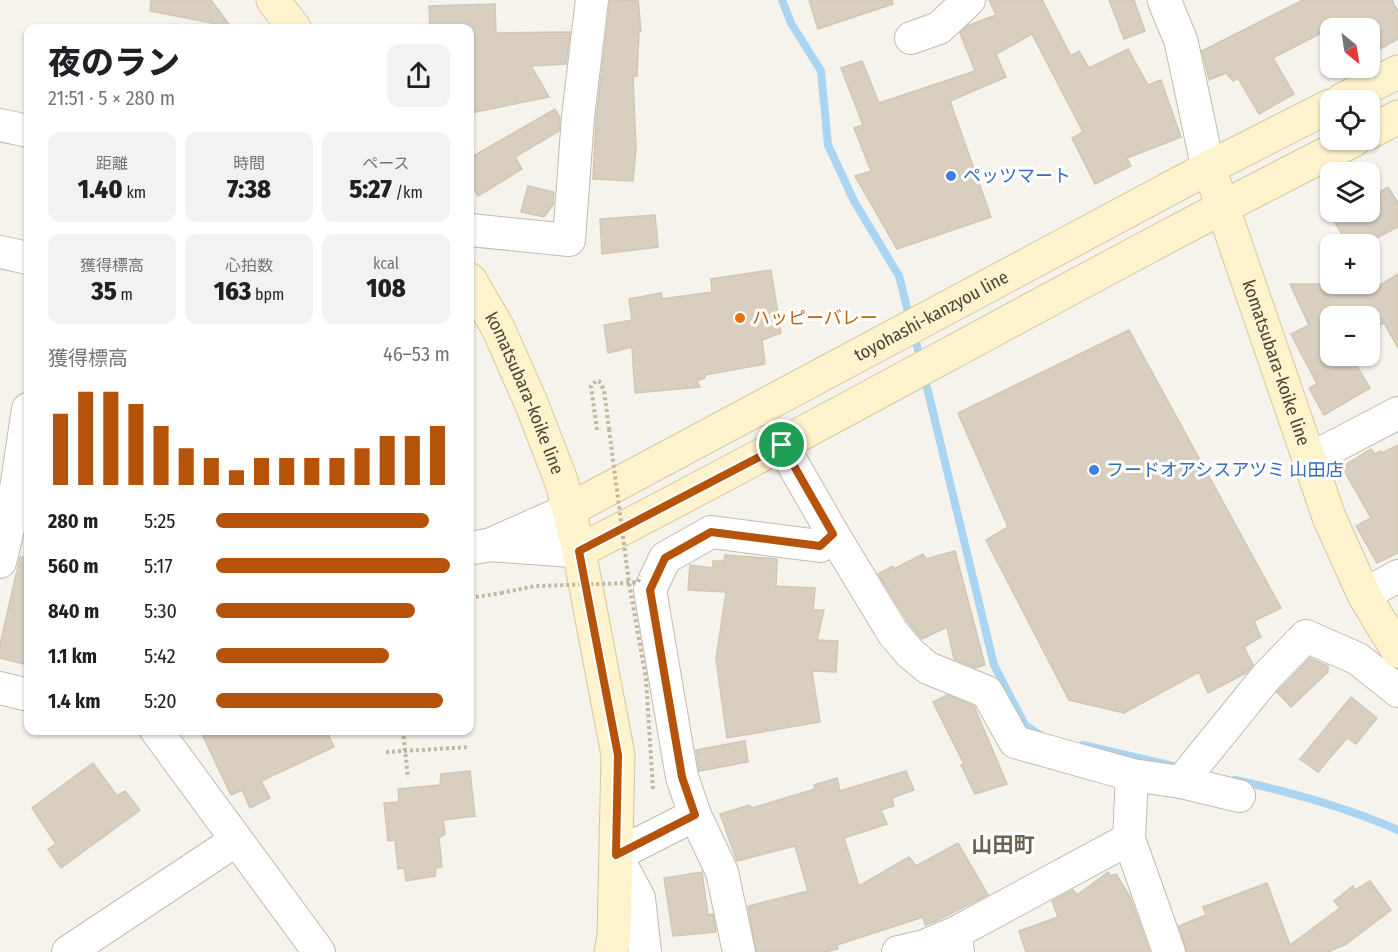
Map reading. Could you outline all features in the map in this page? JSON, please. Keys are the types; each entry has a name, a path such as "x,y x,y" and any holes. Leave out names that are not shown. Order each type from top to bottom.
{"main road":[{"path":"273,0 291,24"},
{"path":"1362,90 1398,72"},
{"name":"toyohashi-kanzyou line","path":"569,510 1208,168 1320,111"},
{"path":"1380,127 1398,117"},
{"path":"579,551 782,445 1224,206 1334,150"},
{"name":"komatsubara-koike line","path":"1208,168 1224,206 1329,518 1364,595 1398,651"},
{"name":"komatsubara-koike line","path":"474,287 498,328 532,405 562,483 569,510"},
{"path":"569,510 618,755 614,936 611,952"}],"street":[{"path":"474,230 569,240 578,117 592,0"},
{"path":"911,38 939,28 969,0"},
{"path":"1164,0 1181,41 1208,168"},
{"path":"0,125 24,130"},
{"path":"0,252 24,257"},
{"path":"1308,460 1398,413"},
{"path":"0,562 14,510 24,438"},
{"path":"782,445 892,633 911,654 928,668 987,692 1015,742 1132,775 1189,772 1239,796"},
{"path":"480,546 569,510"},
{"path":"739,952 722,872 695,815 682,777 650,590 665,558 711,532 820,546 833,534"},
{"path":"480,546 579,551"},
{"path":"1364,595 1398,576"},
{"path":"1189,772 1267,676 1306,636 1358,659 1398,691"},
{"path":"0,688 24,694"},
{"path":"160,735 319,952"},
{"path":"1132,775 1129,839 1168,952"},
{"path":"645,952 639,898 616,855 695,815"},
{"path":"898,952 924,946 956,943 1129,839"},
{"path":"68,952 235,840"}],"path":[{"path":"597,430 591,386 599,381 604,390 629,583 646,679 653,789"},
{"path":"474,597 535,586 638,582 641,576"},
{"path":"404,735 408,778"},
{"path":"386,752 406,753 470,747"}],"building":[{"path":"151,0 211,0 229,24 216,24 150,11"},
{"path":"638,0 641,31 639,31 637,76 633,76 636,150 633,181 593,179 596,119 610,1"},
{"path":"809,0 892,0 893,4 818,29"},
{"path":"989,0 1042,0 1071,56 1079,51 1089,68 1128,49 1148,85 1161,80 1181,137 1127,158 1131,166 1095,184 1072,138 1083,132 1032,34 996,54 1006,77 950,101 991,217 897,249 855,176 871,171 854,128 863,125 841,68 862,61 879,103 975,71 960,33 967,26 996,15"},
{"path":"1109,0 1134,0 1145,31 1124,39"},
{"path":"1303,0 1392,0 1398,12 1398,39 1380,49 1380,18 1320,18 1320,34 1273,58 1294,94 1259,114 1238,78 1233,81 1226,73 1209,80 1202,51"},
{"path":"495,4 496,33 570,32 566,64 531,66 549,97 474,112 474,24 430,24 429,6"},
{"path":"555,109 560,118 559,131 515,157 522,169 478,196 474,189 474,156"},
{"path":"528,186 554,192 553,205 544,217 521,212"},
{"path":"1388,187 1398,203 1398,227 1380,236 1380,234 1342,234 1334,222 1380,222 1380,192"},
{"path":"655,215 658,247 602,254 600,219"},
{"path":"771,270 781,333 762,340 765,364 705,375 705,378 697,381 700,387 635,393 632,347 608,353 604,325 632,320 629,299 661,293 662,299 712,292 711,279"},
{"path":"1398,274 1398,348 1384,323 1380,325 1380,306 1320,306 1320,366 1357,366 1370,388 1324,415 1309,388 1317,384 1291,334 1309,325 1290,284 1320,284 1320,294 1380,294 1380,284"},
{"name":"フードオアシスアツミ 山田店","path":"1129,330 1281,608 1254,621 1261,637 1244,647 1253,665 1246,673 1208,693 1199,672 1124,713 1069,700 986,540 1008,527 958,413"},
{"path":"1398,445 1398,553 1377,563 1356,526 1371,518 1342,467 1371,449 1375,454 1381,451 1382,453"},
{"path":"955,551 985,665 975,668 954,659 947,627 922,639 908,622 878,574 893,566 894,569 923,554 926,559"},
{"path":"725,555 777,559 776,586 815,588 813,610 824,610 817,640 838,641 836,672 812,671 820,722 727,738 716,659 726,592 688,590 690,565 713,568 713,561 724,561"},
{"path":"20,557 24,558 24,664 0,658 0,645"},
{"path":"1310,658 1328,666 1328,672 1291,707 1277,692"},
{"path":"947,695 974,706 1007,784 975,794 961,765 964,764 933,702"},
{"path":"1351,697 1377,718 1356,744 1347,738 1318,772 1300,759"},
{"path":"202,735 328,735 334,747 261,781 270,798 250,808 242,790 231,795"},
{"path":"745,741 748,762 699,771 696,750"},
{"path":"93,763 117,796 125,791 140,810 61,868 48,849 56,844 32,808"},
{"path":"470,771 475,816 443,820 445,834 439,838 442,867 436,868 435,876 406,881 404,868 398,869 395,840 388,841 384,803 399,802 398,789 440,785 441,774"},
{"path":"906,771 914,790 892,798 894,806 881,810 887,824 844,838 859,886 909,857 916,866 958,843 988,895 934,922 925,925 923,917 837,945 838,949 825,952 756,952 748,906 808,891 795,846 737,861 720,814 749,805 752,808 815,789 814,785 837,778 840,791"},
{"path":"702,872 708,915 713,914 716,932 673,936 664,878"},
{"path":"1108,872 1111,876 1116,874 1130,897 1150,952 1026,952 1019,931 1058,917 1052,901 1073,890 1077,895"},
{"path":"1370,881 1391,910 1346,944 1328,952 1187,952 1179,926 1206,915 1203,907 1267,883 1290,945 1340,908 1334,901 1353,886 1355,890"}],"waterway":[{"path":"782,0 791,23 821,71 828,145 854,201 899,276 910,319"},
{"path":"914,334 921,362"},
{"path":"924,375 994,665 1025,725 1042,736"},
{"path":"1083,745 1173,766"},
{"path":"1235,780 1318,801 1398,830"}],"place":[{"name":"ペッツマート","path":"951,176"},
{"name":"ハッピーバレー","path":"740,318"},
{"name":"フードオアシスアツミ 山田店","path":"1094,470"}],"district":[{"name":"山田町","path":"1003,845"}],"route":[{"path":"782,445 833,534 820,546 711,532 665,558 650,590 682,777 695,815 616,855 618,755 579,551 782,445"}]}
